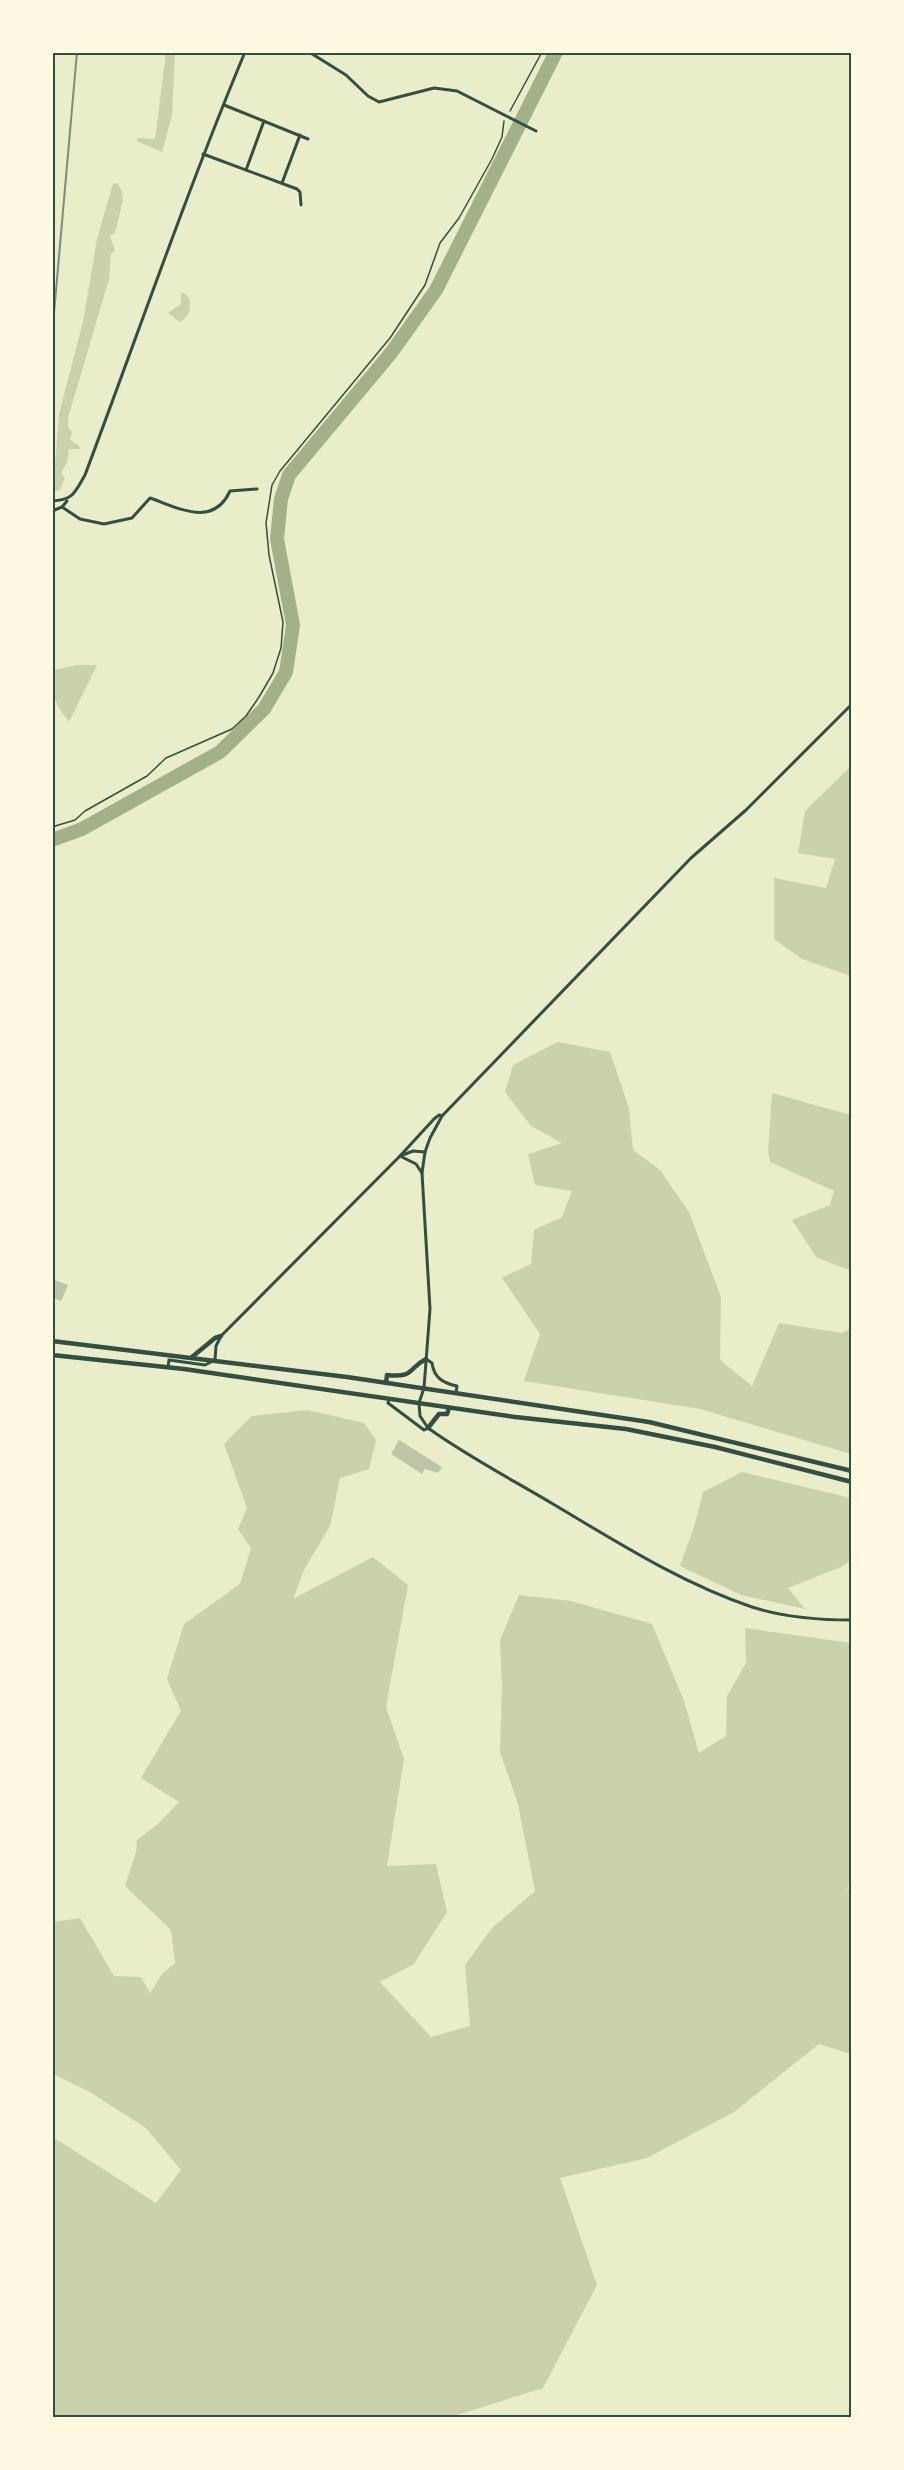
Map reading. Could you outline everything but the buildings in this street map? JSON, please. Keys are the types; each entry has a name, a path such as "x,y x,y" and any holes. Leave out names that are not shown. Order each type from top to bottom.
{"main road":[{"path":"192,1357 215,1338 221,1336"},
{"path":"52,1341 424,1388 649,1422 852,1472"},
{"path":"52,1355 168,1367 449,1408 626,1429 852,1482"},
{"path":"386,1383 387,1375 400,1377 414,1371 420,1362 426,1359"},
{"path":"428,1428 439,1414 447,1414 449,1408"}],"street":[{"path":"52,511 62,507 74,494 85,475 157,285 203,154 245,52"},
{"path":"309,52 346,75 368,96 379,102 434,88 457,91 534,130"},
{"path":"223,105 309,139"},
{"path":"246,170 264,121"},
{"path":"282,183 300,135"},
{"path":"203,154 297,189 300,192 301,205"},
{"path":"62,507 80,519 104,524 132,518 150,498 192,512 213,512 224,503 230,491 257,489"},
{"path":"52,501 67,501"},
{"path":"852,704 746,810 691,858 442,1116 425,1152 422,1173 430,1309 424,1388 419,1403 420,1416 428,1428 601,1533 660,1566 710,1591 754,1608 796,1616 852,1620"},
{"path":"168,1367 169,1360 205,1365 215,1360 216,1346 221,1336 434,1119 439,1115 442,1116"},
{"path":"400,1156 413,1151 425,1152"},
{"path":"400,1156 416,1164 422,1173"},
{"path":"426,1359 432,1363 433,1371 438,1379 446,1384 457,1386 456,1393"},
{"path":"389,1399 388,1403 405,1417 424,1430 428,1428"}],"path":[{"path":"52,827 75,820 85,811 147,777 166,758 232,729 246,717 260,697 273,673 281,648 283,622 266,523 272,485 280,471 390,338 425,285 440,243 475,190 502,137 503,122 542,52"}],"green space":[{"path":"166,53 175,53 172,115 162,152 137,141 137,138 155,139"},
{"path":"113,183 118,184 123,200 115,233 110,236 115,251 111,254 109,279 68,418 68,427 72,432 70,440 80,449 69,449 67,462 61,473 65,478 59,491 53,491 59,414 83,322 97,239"},
{"path":"181,292 188,296 190,307 186,317 180,322 168,313 181,304"},
{"path":"76,665 97,665 69,722 55,698 53,678 55,670"},
{"path":"851,766 851,976 802,959 774,939 774,878 826,888 835,859 798,853 805,811"},
{"path":"558,1042 610,1052 629,1108 633,1150 660,1170 689,1212 721,1297 720,1360 752,1386 779,1323 842,1333 851,1328 851,1454 700,1409 524,1381 540,1334 502,1278 531,1264 534,1230 562,1217 572,1191 535,1185 528,1154 562,1143 531,1126 505,1092 513,1065"},
{"path":"772,1093 851,1115 851,1271 816,1257 792,1220 830,1205 834,1191 770,1162 768,1151"},
{"path":"307,1410 364,1423 376,1440 369,1469 340,1478 330,1526 304,1570 293,1599 373,1557 408,1585 386,1707 404,1759 387,1866 436,1864 447,1912 414,1964 380,1982 431,2037 470,2026 465,1965 492,1928 535,1891 518,1804 500,1752 502,1687 500,1640 519,1595 571,1601 652,1624 684,1701 699,1753 726,1736 727,1696 746,1663 745,1628 851,1643 852,1881 846,1890 851,1888 851,2054 819,2044 734,2112 647,2158 560,2178 597,2285 543,2388 451,2417 53,2417 53,2137 156,2203 181,2170 146,2128 90,2092 53,2074 53,1922 80,1918 114,1976 141,1977 150,1993 162,1974 175,1963 171,1930 125,1886 136,1852 137,1840 158,1824 179,1802 141,1778 181,1711 167,1679 184,1624 240,1584 251,1548 238,1529 247,1508 224,1444 252,1416"},
{"path":"742,1472 851,1498 851,1560 841,1567 788,1588 805,1609 741,1595 680,1566 703,1492"}],"waterway":[{"path":"52,840 82,829 220,752 264,709 286,672 293,625 277,539 281,499 289,475 391,353 436,290 556,52"}],"railway":[{"path":"52,336 77,52"}]}
